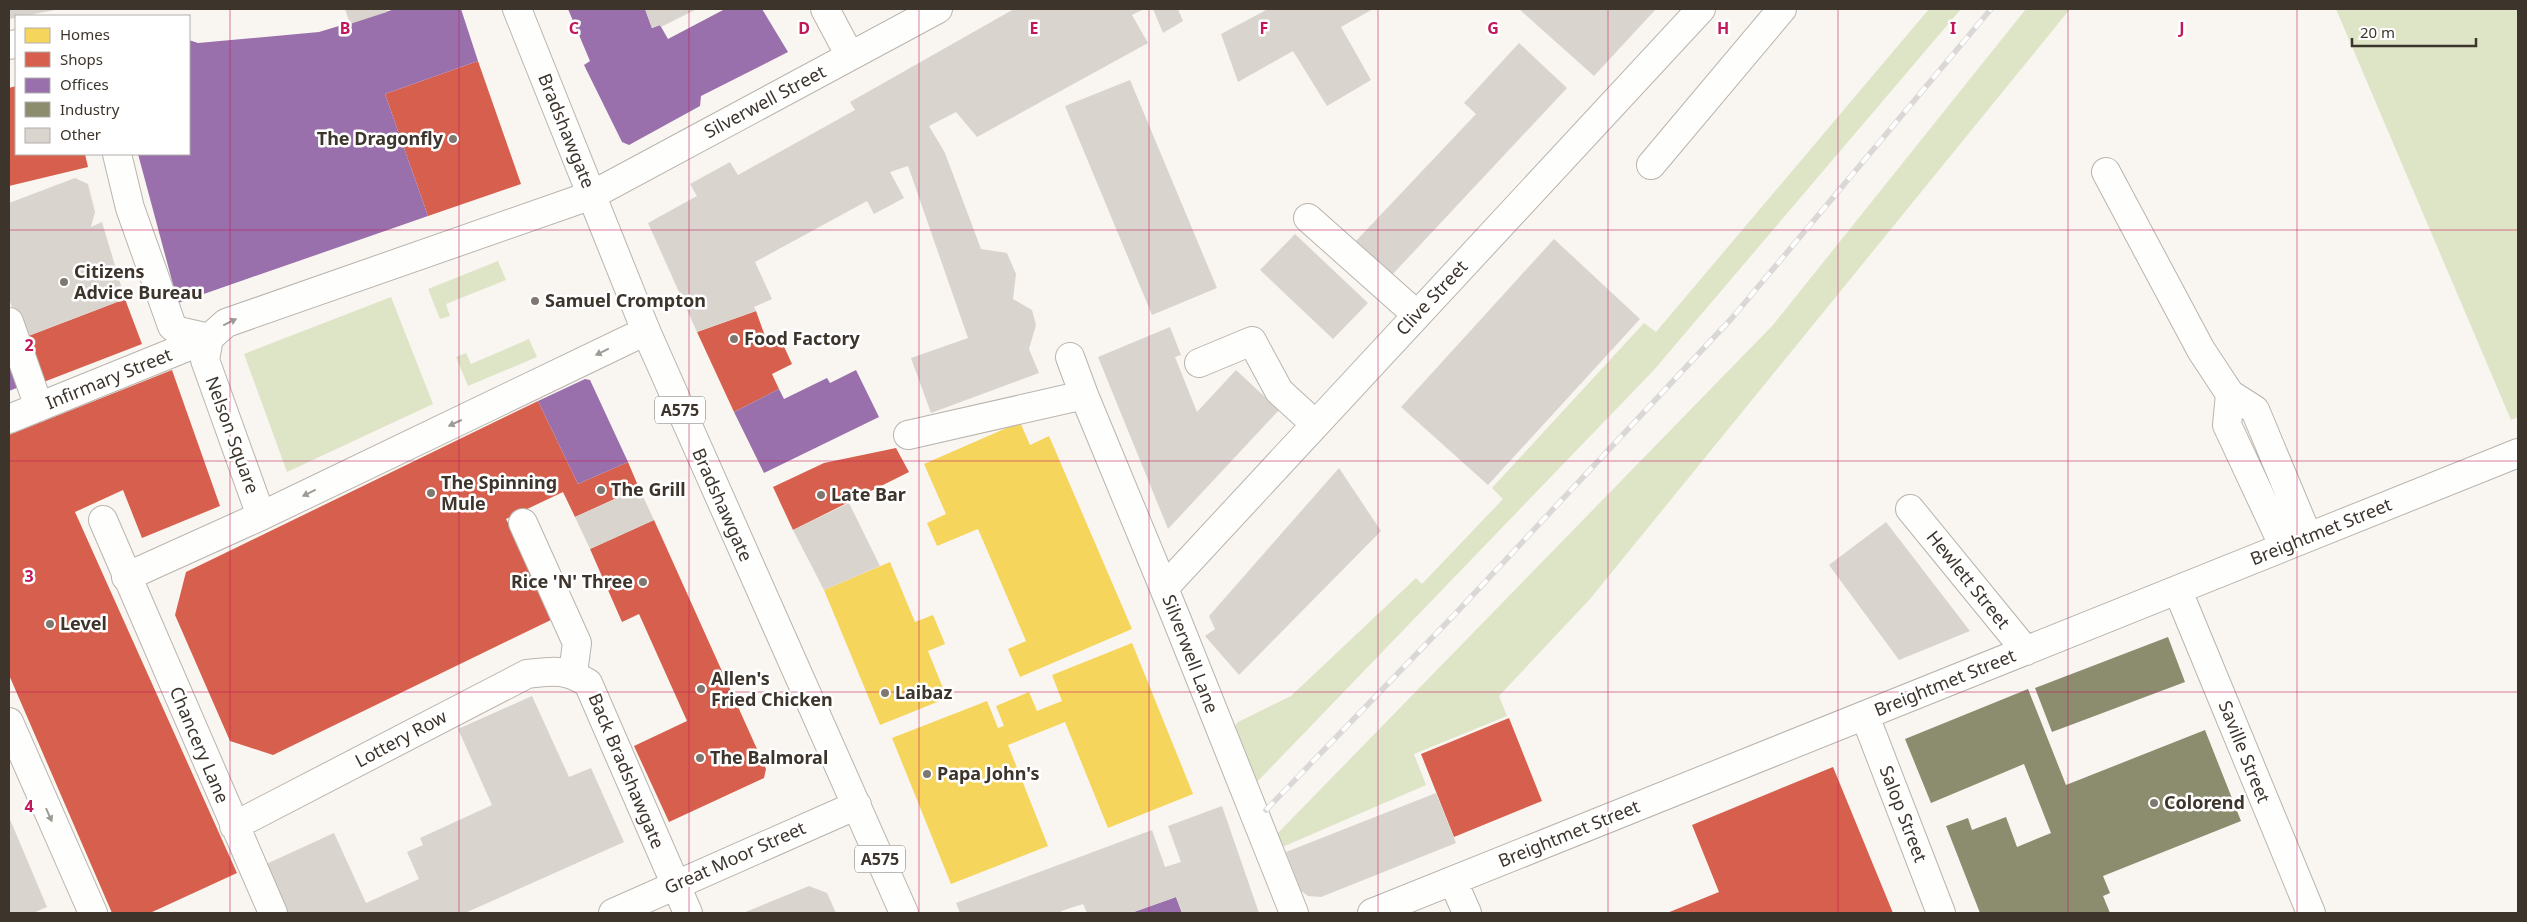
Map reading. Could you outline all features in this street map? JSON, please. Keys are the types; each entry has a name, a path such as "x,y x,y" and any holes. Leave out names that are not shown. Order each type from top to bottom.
{"street":[{"name":"Bradshawgate","path":"517,9 646,331 904,913"},
{"path":"825,9 850,56"},
{"name":"Silverwell Street","path":"592,195 938,9"},
{"name":"Clive Street","path":"1164,588 1701,9"},
{"path":"1651,164 1782,9"},
{"path":"117,155 130,208 172,326 178,332 209,338 226,323 592,195"},
{"path":"2106,172 2201,350 2230,394 2255,410 2308,537"},
{"path":"1308,218 1417,315"},
{"path":"9,322 39,406"},
{"name":"Nelson Square","path":"209,338 205,360 261,516 646,331"},
{"name":"Infirmary Street","path":"9,419 209,338"},
{"path":"1199,363 1252,341 1279,391 1315,424"},
{"name":"Silverwell Lane","path":"1070,357 1294,913"},
{"path":"2230,394 2227,425 2284,547"},
{"path":"908,434 1084,395"},
{"name":"Breightmet Street","path":"1372,913 2518,454"},
{"name":"Hewlett Street","path":"1910,509 2026,651"},
{"path":"126,577 261,516"},
{"name":"Chancery Lane","path":"103,520 126,577 273,913"},
{"path":"523,523 577,643 573,673"},
{"name":"Saville Street","path":"2178,591 2310,913"},
{"name":"Lottery Row","path":"234,826 527,674 560,670 573,673"},
{"name":"Back Bradshawgate","path":"573,673 588,683 688,913"},
{"name":"Salop Street","path":"1865,716 1942,913"},
{"path":"9,722 19,773 92,913"},
{"name":"Great Moor Street","path":"613,913 857,805"},
{"path":"1453,881 1467,913"}],"green space":[{"path":"1929,9 1961,9 1653,371 1256,783 1234,727 1238,722 1291,696 1416,578 1422,584 1503,499 1492,488 1644,323 1656,332"},
{"path":"2026,9 2070,9 1590,599 1499,696 1507,716 1414,754 1426,785 1280,848 1277,834 1773,325"},
{"path":"2336,9 2518,9 2518,417 2511,420"},
{"path":"498,261 506,280 446,304 450,316 440,319 428,289"},
{"path":"391,297 433,404 287,472 244,354"},
{"path":"529,339 537,357 468,386 456,357 466,353 471,364"}],"building: Homes":[{"path":"1020,422 1030,445 1049,436 1132,629 1020,677 1008,649 1026,641 978,529 937,546 927,523 946,514 924,464"},
{"path":"890,562 915,622 933,615 945,644 928,651 947,698 880,725 824,590"},
{"path":"1132,643 1193,794 1108,828 1065,722 1008,745 1048,846 951,884 892,738 987,701 998,728 1004,726 996,706 1029,692 1037,711 1062,701 1052,675"}],"building: Shops":[{"name":"The Dragonfly","path":"478,61 521,184 428,216 385,94"},
{"path":"15,86 15,155 85,155 88,167 9,186 9,88"},
{"path":"125,299 142,344 41,383 23,338"},
{"path":"756,311 769,347 782,342 792,364 772,374 779,389 734,412 697,332"},
{"path":"172,370 220,506 142,538 123,490 75,512 237,873 150,913 112,913 9,675 9,435"},
{"path":"538,401 578,484 628,462 639,488 575,517 563,492 506,519 555,618 273,755 230,741 175,615 186,572"},
{"name":"Late Bar","path":"896,448 909,472 793,530 773,487 824,463"},
{"path":"654,520 766,769 764,778 669,822 634,746 687,721 639,614 622,622 590,549"},
{"path":"1509,718 1542,801 1454,837 1421,754"},
{"path":"1833,767 1893,913 1667,913 1719,892 1692,825"}],"building: Offices":[{"path":"395,9 461,9 478,61 385,94 428,216 178,303 138,155 190,155 190,40 198,43 319,32"},
{"path":"568,9 645,9 652,28 660,25 668,39 725,9 762,9 788,52 701,96 700,106 629,145 622,142 584,65 590,61"},
{"path":"9,360 19,387 9,391"},
{"path":"856,370 879,417 764,473 734,412 779,389 784,399 827,378 830,383"},
{"path":"585,379 590,380 628,462 578,484 538,401"},
{"path":"1176,897 1182,913 1131,913"}],"building: Industry":[{"path":"2168,637 2185,682 2052,732 2035,688"},
{"path":"2028,689 2066,785 2205,730 2241,821 2103,876 2110,893 2103,896 2110,913 1980,913 1946,826 1968,818 1972,830 2006,817 2017,847 2051,833 2024,764 1931,803 1905,739"}],"building: Other":[{"path":"9,9 55,9 29,15 15,15 15,18 9,19"},
{"path":"345,9 386,9 387,12 350,24"},
{"path":"645,9 697,9 661,27 660,25 652,28"},
{"path":"1014,9 1144,9 1132,15 1148,43 977,137 956,112 929,126 945,153 981,249 1007,253 1016,274 1013,299 1032,310 1036,325 1029,349 1039,373 931,413 911,358 968,338 908,166 890,172 904,198 874,214 867,201 755,262 772,299 754,307 756,311 697,332 648,223 697,196 690,184 730,162 738,175 855,110 850,102"},
{"path":"1153,9 1178,9 1183,21 1163,33"},
{"path":"1268,9 1373,9 1341,27 1371,80 1327,106 1293,51 1238,82 1221,34"},
{"path":"1519,9 1656,9 1594,76"},
{"path":"1519,43 1567,88 1391,276 1355,242 1476,114 1464,103"},
{"path":"1130,80 1217,288 1152,315 1065,106"},
{"name":"Citizens Advice Bureau","path":"75,178 88,184 95,212 91,227 102,222 125,299 23,338 9,299 9,203"},
{"path":"1295,234 1368,303 1333,339 1260,270"},
{"path":"1554,239 1640,319 1488,485 1401,407"},
{"path":"1170,327 1181,355 1175,357 1197,412 1236,370 1279,410 1168,529 1098,357"},
{"path":"1339,468 1381,531 1239,675 1205,636 1215,629 1209,616"},
{"path":"639,488 654,520 590,549 575,517"},
{"path":"849,503 880,566 824,590 793,530"},
{"path":"1886,522 1970,631 1899,660 1829,565"},
{"path":"532,696 569,777 591,768 624,842 465,913 284,913 262,866 334,833 366,903 419,879 407,852 423,845 420,838 492,805 458,729"},
{"path":"1436,793 1456,843 1321,897 1308,896 1301,891 1286,852"},
{"path":"1222,806 1259,913 1182,913 1176,897 1131,913 1087,913 1083,904 1061,911 1062,913 960,913 956,903 1152,830 1165,867 1181,862 1168,826"},
{"path":"9,817 47,907 33,913 9,913"},
{"path":"809,886 827,893 836,913 743,913"}],"railway":[{"path":"1266,810 1456,613 1732,318 1991,9"}],"place":[{"name":"The Dragonfly","path":"453,139"},
{"name":"Citizens Advice Bureau","path":"64,282"},
{"name":"Samuel Crompton","path":"535,301"},
{"name":"Food Factory","path":"734,339"},
{"name":"The Grill","path":"601,490"},
{"name":"The Spinning Mule","path":"431,493"},
{"name":"Late Bar","path":"821,495"},
{"name":"Rice 'N' Three","path":"643,582"},
{"name":"Level","path":"50,624"},
{"name":"Allen's Fried Chicken","path":"701,689"},
{"name":"Laibaz","path":"885,693"},
{"name":"The Balmoral","path":"700,758"},
{"name":"Papa John's","path":"927,774"},
{"name":"Colorend","path":"2154,803"}]}
